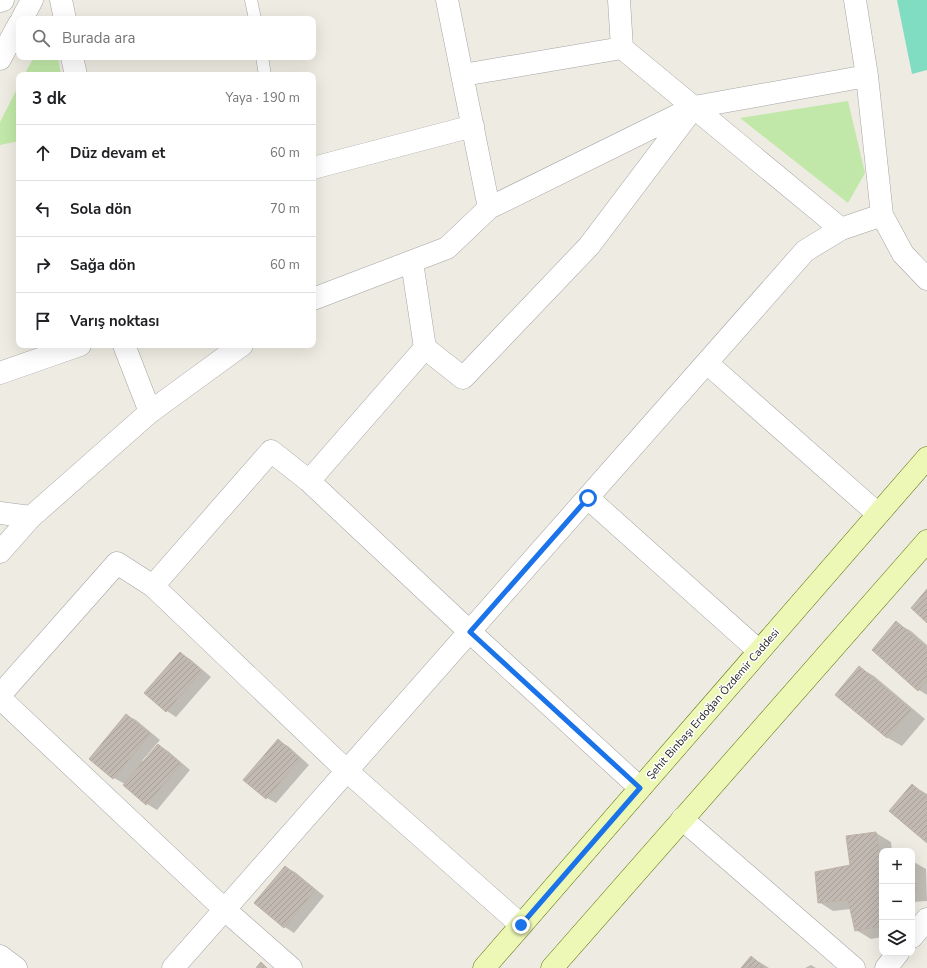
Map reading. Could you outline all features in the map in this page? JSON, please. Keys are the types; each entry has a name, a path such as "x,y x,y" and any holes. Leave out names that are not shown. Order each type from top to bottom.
{"main road":[{"name":"Şehit Binbaşı Erdoğan Özdemir Caddesi","path":"484,968 927,458"},
{"path":"552,968 927,541"}],"street":[{"path":"24,16 32,0"},
{"path":"61,0 64,16"},
{"path":"447,0 489,208"},
{"path":"619,0 622,48 841,228"},
{"path":"855,0 867,76 882,215 903,254 927,279"},
{"path":"0,59 16,30"},
{"path":"463,75 622,48"},
{"path":"73,60 75,72"},
{"path":"316,298 447,248 489,208 694,107 867,76"},
{"path":"412,262 425,348 463,378 589,246 694,107"},
{"path":"316,167 473,126"},
{"path":"173,968 805,251 841,228 882,215"},
{"path":"0,373 71,348"},
{"path":"125,348 150,412"},
{"path":"0,552 32,517 150,412 238,348"},
{"path":"309,481 425,348"},
{"path":"707,363 878,514"},
{"path":"153,586 271,451 309,481 470,632 640,788"},
{"path":"588,498 759,651"},
{"path":"0,513 32,517"},
{"path":"0,695 117,563 153,586 347,771 521,925"},
{"path":"0,698 224,909 291,968"},
{"path":"682,819 854,968"},
{"path":"915,933 927,919"},
{"path":"0,956 16,968"},
{"path":"886,968 896,956"}],"lane":[{"path":"251,0 254,16"},
{"path":"262,60 264,72"}],"green space":[{"path":"897,0 927,0 927,70 912,74"},
{"path":"32,60 58,60 60,72 26,72"},
{"path":"16,91 16,142 0,145 0,122"},
{"path":"848,101 865,173 848,203 740,118"}],"building":[{"path":"927,589 927,623 911,608"},
{"path":"896,621 927,648 927,680 918,691 872,650"},
{"path":"180,652 202,671 166,712 144,693"},
{"path":"859,666 911,710 887,738 835,695"},
{"path":"126,714 150,734 113,779 89,759"},
{"path":"278,739 300,759 266,799 243,780"},
{"path":"158,744 181,764 146,805 123,785"},
{"path":"912,784 927,797 927,843 889,811"},
{"path":"876,832 879,849 879,927 855,931 848,900 818,903 815,872 850,865 846,836"},
{"path":"285,866 315,890 284,928 254,903"},
{"path":"751,956 765,968 741,968"},
{"path":"261,962 267,968 256,968"}],"route":[{"path":"521,925 640,788 470,632 588,498"}]}
